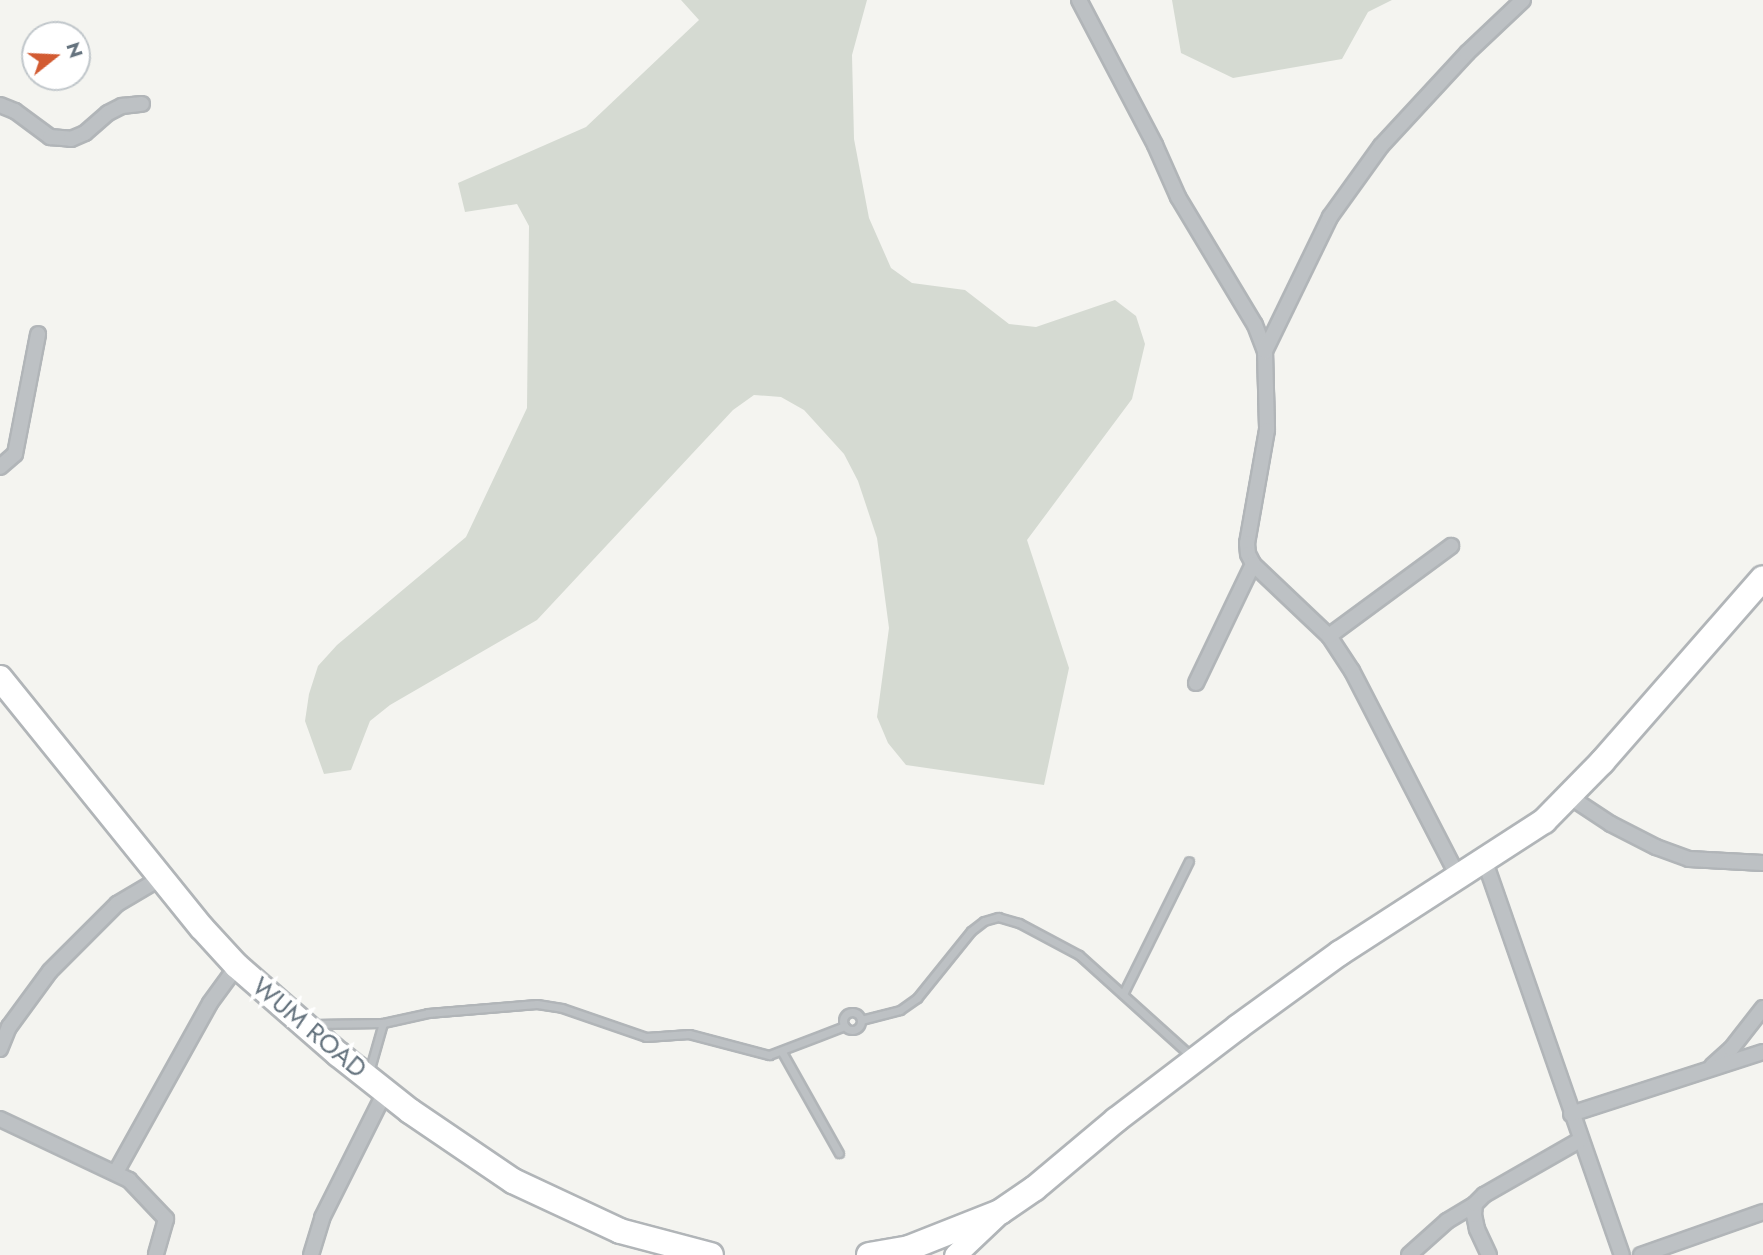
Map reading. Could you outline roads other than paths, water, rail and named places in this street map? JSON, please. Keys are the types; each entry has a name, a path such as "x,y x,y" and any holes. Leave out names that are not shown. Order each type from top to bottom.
{"highway":[{"path":"869,1255 909,1248 1000,1212 1035,1188 1116,1120 1340,953 1485,862 1544,821 1570,797 1763,578"},
{"name":"WUM ROAD","path":"0,678 161,878 237,966 376,1085 513,1181 620,1231 711,1255"}],"main road":[{"path":"955,1255 1000,1212"}],"street":[{"path":"1079,0 1155,145 1178,197 1255,325 1265,351 1268,430 1247,543 1253,564 1329,636 1352,671 1459,878"},
{"path":"1265,351 1330,217 1381,146 1467,53 1523,0"},
{"path":"0,105 15,111 50,137 71,139 85,133 108,113 122,106 142,104"},
{"path":"0,467 15,454 38,334"},
{"path":"1329,636 1451,546"},
{"path":"1196,684 1253,564"},
{"path":"1570,797 1611,824 1656,847 1689,859 1763,863"},
{"path":"1485,862 1622,1255"},
{"path":"0,1049 9,1027 50,971 117,904 161,878"},
{"path":"116,1172 210,1003 237,966"},
{"path":"1709,1069 1731,1049 1763,1008"},
{"path":"1571,1114 1763,1052"},
{"path":"311,1255 327,1206 376,1085"},
{"path":"0,1119 129,1180 166,1219 156,1255"},
{"path":"1409,1255 1447,1221 1475,1204 1484,1195 1580,1140"},
{"path":"1475,1204 1477,1229 1489,1255"},
{"path":"1641,1255 1763,1212"}],"lane":[{"path":"1123,994 1189,861"},
{"path":"302,1024 383,1023 428,1013 537,1004 562,1008 646,1037 689,1034 769,1055 845,1026 857,1028 861,1020 900,1010 918,998 971,930 984,921 998,917 1019,923 1079,955 1195,1060"},
{"path":"845,1026 844,1017 851,1012 856,1012 861,1020"},
{"path":"376,1085 383,1023"},
{"path":"782,1052 839,1153"}]}
